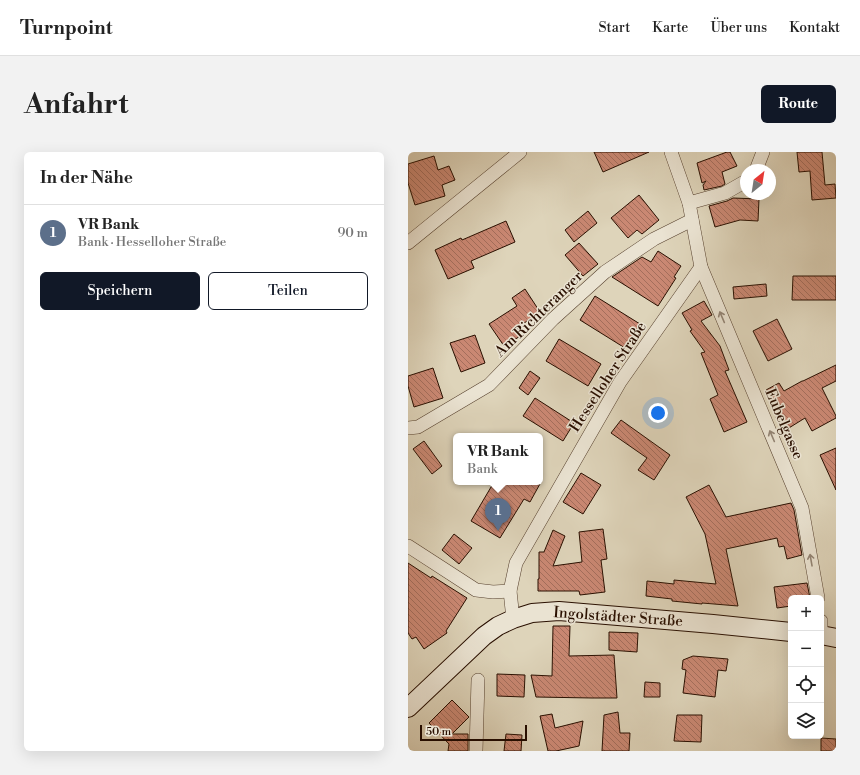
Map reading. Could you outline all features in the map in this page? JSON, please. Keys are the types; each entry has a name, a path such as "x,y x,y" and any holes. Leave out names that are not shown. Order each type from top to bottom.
{"main road":[{"name":"Ingolstädter Straße","path":"408,708 484,636 498,626 532,613 559,611 788,632"},
{"path":"824,636 836,638"}],"street":[{"path":"408,243 520,152"},
{"path":"670,152 689,203 701,267"},
{"path":"759,164 763,152"},
{"path":"689,203 725,193 740,184"},
{"name":"Am Richteranger","path":"408,428 418,427 489,385 553,319 605,272 654,239 692,220"},
{"name":"Hesselloher Straße","path":"513,619 510,591 516,563 620,382 701,267"},
{"name":"Eubelgasse","path":"701,267 802,508 817,595"},
{"path":"408,546 476,590 493,592 510,591"},
{"path":"476,751 478,680"}],"building":[{"path":"594,152 649,152 603,172"},
{"path":"730,152 737,166 722,172 725,184 704,190 703,185 706,181 702,183 697,163"},
{"path":"797,152 822,152 825,185 835,184 836,198 812,200 810,171 799,172"},
{"path":"434,156 438,170 449,166 455,180 442,185 445,196 415,205 408,183 408,164"},
{"path":"639,195 659,220 642,234 637,230 628,238 611,218"},
{"path":"733,198 740,198 740,200 759,200 758,221 740,220 715,227 709,206"},
{"path":"588,211 597,223 574,242 565,230"},
{"path":"506,221 515,242 471,261 474,268 448,279 435,250 461,238 462,240"},
{"path":"579,243 598,264 583,276 565,255"},
{"path":"658,251 681,266 674,277 676,278 658,306 612,277 642,257 651,262"},
{"path":"793,276 836,276 836,300 792,300"},
{"path":"766,284 767,296 734,299 733,287"},
{"path":"525,289 540,312 517,328 522,335 504,346 489,324 517,306 512,298"},
{"path":"595,296 640,324 625,348 580,320"},
{"path":"704,301 712,315 701,321 720,346 729,370 725,371 747,422 724,432 710,399 718,395 701,353 705,352 690,331 692,330 682,313"},
{"path":"777,319 792,349 768,361 753,331"},
{"path":"475,335 485,363 461,372 450,343"},
{"path":"559,339 601,364 588,386 546,361"},
{"path":"836,365 836,381 822,388 836,418 812,431 805,418 784,431 776,417 779,414 766,390 779,383 784,391"},
{"path":"433,368 443,398 414,407 408,386 408,376"},
{"path":"530,371 540,378 528,395 519,388"},
{"path":"535,398 574,423 563,441 523,416"},
{"path":"621,420 670,455 654,480 638,470 647,458 611,433"},
{"path":"424,441 442,466 432,474 413,449"},
{"path":"836,448 836,490 820,455"},
{"path":"581,473 601,485 583,514 563,502"},
{"path":"492,485 539,485 530,502 524,499 500,538 471,521"},
{"path":"709,485 726,517 791,503 794,510 802,555 787,559 784,546 779,547 777,538 726,549 738,606 672,601 672,599 646,596 647,581 674,584 674,580 716,584 705,534 686,497"},
{"path":"603,529 607,559 601,560 605,592 580,595 579,591 538,591 539,552 544,552 553,530 565,536 553,566 582,562 579,532"},
{"path":"454,534 472,548 459,564 442,550"},
{"path":"408,563 467,598 446,631 447,633 424,649 416,637 412,639 408,633"},
{"path":"807,583 809,595 788,595 788,606 777,608 774,587"},
{"path":"553,626 570,626 569,656 614,655 617,698 536,697 531,675 552,676"},
{"path":"609,632 638,633 637,652 609,650"},
{"path":"693,656 728,659 726,671 718,670 715,697 683,693 686,670 682,669 683,660"},
{"path":"497,674 525,675 524,697 497,696"},
{"path":"645,682 660,683 660,697 644,697"},
{"path":"452,700 469,717 452,734 468,734 468,751 448,751 449,744 429,723"},
{"path":"618,712 620,733 630,733 629,751 602,751 604,715"},
{"path":"552,714 555,728 583,721 579,746 556,751 548,751 540,716"},
{"path":"677,715 702,715 701,742 674,741"},
{"path":"506,734 522,735 521,751 504,751"},
{"path":"821,739 836,739 836,751 821,751"}],"place":[{"name":"VR Bank","path":"498,531"}]}
